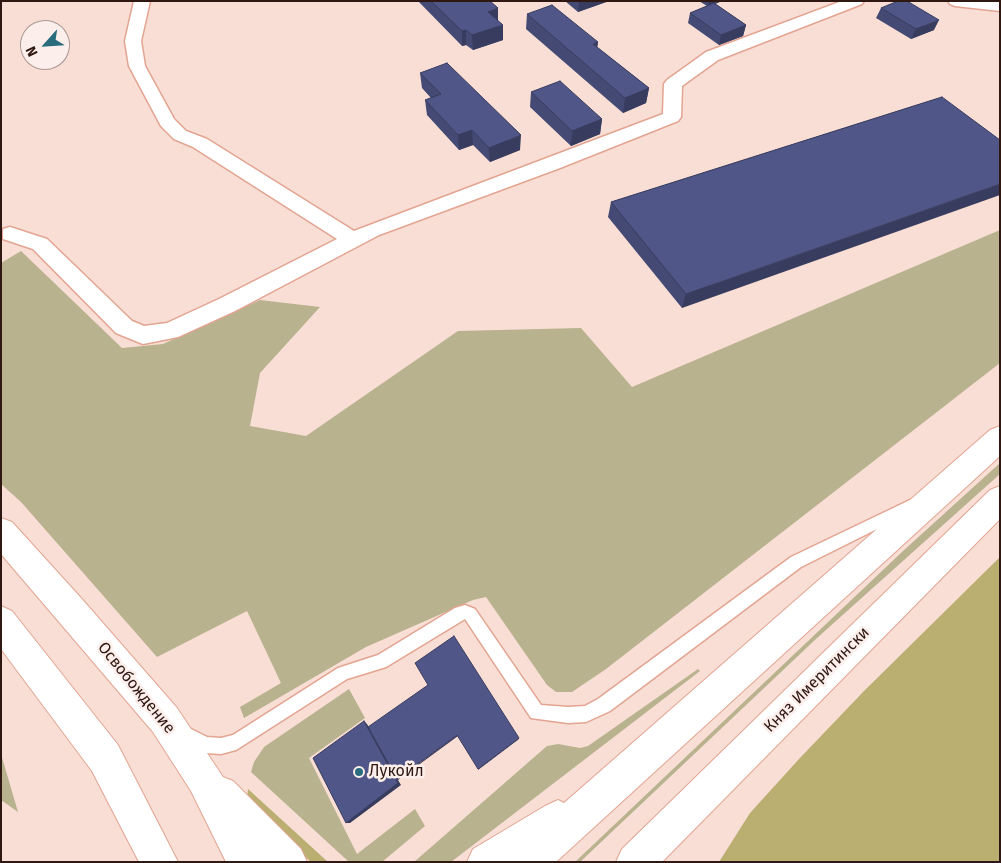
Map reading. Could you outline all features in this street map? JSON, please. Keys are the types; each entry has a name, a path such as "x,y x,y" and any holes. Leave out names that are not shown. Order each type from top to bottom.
{"street":[{"path":"142,1 133,41 137,66 167,122 180,135 200,142 353,240"},
{"path":"4,238 40,244 124,327 142,335 170,331 211,313 372,230 672,118 673,84 712,56 857,1"},
{"path":"955,1 986,6 1000,6"},
{"path":"528,862 602,793 1000,438"},
{"name":"Княз Имеритински","path":"639,858 1000,499"},
{"name":"Освобождение","path":"1,532 165,720 204,778 246,862"},
{"path":"1,622 105,758 152,852"},
{"path":"204,778 288,862"},
{"path":"486,862 602,793"}],"lane":[{"path":"165,720 195,741 206,745 221,746 236,742 343,673 381,662 460,613 465,612 470,614 537,712 568,716 586,714 604,705 796,562 937,493"}],"shaded area":[{"path":"1000,230 1000,363 606,669 572,692 556,692 547,685 486,597 473,600 366,647 244,718 240,707 281,683 247,611 157,657 21,502 1,484 1,263 21,251 122,348 163,344 260,300 320,307 260,373 250,426 306,436 458,331 581,328 632,387"},
{"path":"1000,463 1000,474 817,638 580,862 575,862 903,551"},
{"path":"1000,557 1000,862 719,862 750,813 799,759 864,691"},
{"path":"698,669 700,671 451,862 414,862 547,746 558,744 580,748 588,746"},
{"path":"349,689 365,718 309,758 357,854 415,809 425,826 382,862 349,862 251,772 254,762 264,747"},
{"path":"1,754 18,812 1,800"},
{"path":"248,789 328,862 311,862 255,811 247,799"}],"building":[{"path":"431,1 490,1 498,8 488,12 503,25 472,35 466,30 462,31"},
{"path":"898,1 907,1 939,20 916,29 881,8"},
{"path":"714,3 746,25 721,35 690,13"},
{"path":"552,5 598,42 593,44 649,88 625,98 527,14"},
{"path":"447,63 521,135 489,148 472,130 458,135 425,100 441,94 420,73"},
{"path":"560,81 602,119 572,131 531,92"},
{"path":"942,97 1000,140 1000,184 686,294 611,202"},
{"path":"454,636 519,738 478,769 457,735 397,779 368,727 428,685 415,663"},
{"name":"Лукойл","path":"364,721 398,783 346,823 313,758"}],"place":[{"name":"Лукойл","path":"359,772"}]}
